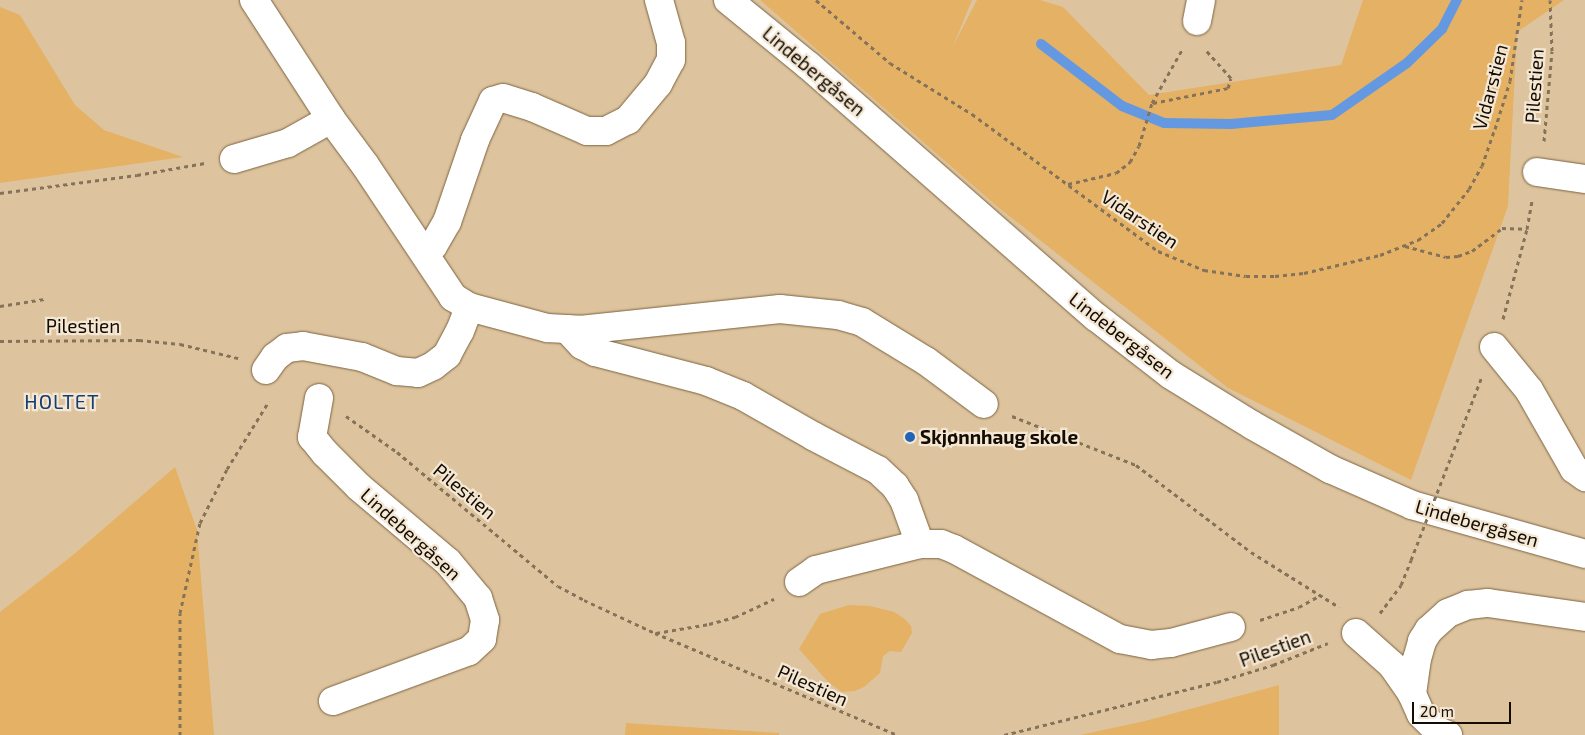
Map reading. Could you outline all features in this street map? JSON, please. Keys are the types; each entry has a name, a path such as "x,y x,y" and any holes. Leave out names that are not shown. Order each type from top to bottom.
{"street":[{"path":"254,0 331,119 425,254 453,298 470,307 547,328 580,330 780,309 838,314 870,327 926,361 984,404"},
{"path":"425,254 433,246 447,222 475,140 493,100 503,98 532,107 587,131 606,132 628,120 658,84 671,60 671,43 658,0"},
{"name":"Lindebergåsen","path":"728,0 809,66 1096,317 1171,375 1252,425 1330,468 1412,505 1585,553"},
{"path":"234,159 288,143 331,119"},
{"path":"1537,172 1585,179"},
{"path":"266,370 275,357 287,348 304,346 362,358 397,371 418,373 433,366 447,355 470,307"},
{"path":"566,329 582,346 595,352 706,381 743,396 878,470 895,486 904,500 920,544"},
{"path":"1494,347 1529,390 1574,469 1585,477"},
{"name":"Lindebergåsen","path":"319,398 312,437 359,487 448,562 478,598 485,620 482,639 469,652 333,701"},
{"path":"799,582 816,570 920,544 941,544 954,549 1120,639 1151,645 1171,643 1231,627"},
{"path":"1418,714 1417,659 1422,641 1428,630 1448,614 1468,606 1488,602 1585,617"},
{"path":"1356,633 1392,666 1418,714 1438,731 1448,735"}],"path":[{"name":"Vidarstien","path":"816,0 890,63 972,114 1158,251 1204,270 1275,276 1304,273 1363,259 1404,246 1418,240 1442,223 1469,189 1482,166 1510,80 1522,0"},
{"name":"Pilestien","path":"1537,172 1542,151 1552,50 1550,0"},
{"path":"1152,104 1226,89 1230,85 1231,78 1201,45 1197,17"},
{"path":"1068,185 1116,173 1130,162 1139,146 1152,104 1197,17"},
{"path":"0,193 137,176 234,159"},
{"path":"1404,246 1432,254 1458,256 1472,251 1502,228 1527,229"},
{"path":"0,306 44,299"},
{"name":"Pilestien","path":"0,341 98,339 180,344 245,360 266,370"},
{"name":"Pilestien","path":"319,398 397,452 558,586 655,633 898,735"},
{"path":"180,735 180,613 200,523 227,469 270,400"},
{"path":"984,404 1136,465 1244,548 1319,596 1299,607 1231,627"},
{"name":"Pilestien","path":"1004,735 1217,682 1274,665 1356,633 1385,605 1400,585 1451,457"},
{"path":"655,633 710,624 735,617 779,597 799,582"}],"shaded area":[{"path":"760,0 972,0 953,46 977,0 1040,0 1063,7 1149,95 1341,65 1363,0 1564,0 1517,32 1508,206 1411,480 1228,388 999,208"},
{"path":"0,7 20,15 75,105 104,130 183,157 0,183"},
{"path":"175,467 197,530 214,735 0,735 0,612 73,555"},
{"path":"849,605 870,606 894,612 905,619 911,626 912,633 901,652 890,651 883,656 880,673 864,687 855,691 842,692 829,683 799,649 820,614"},
{"path":"1279,685 1279,735 1080,735 1145,721"},
{"path":"626,723 779,733 779,735 625,735"}],"waterway":[{"path":"1041,44 1122,106 1164,123 1231,124 1332,115 1407,63 1442,29 1457,0"}],"place":[{"name":"Skjønnhaug skole","path":"910,437"}],"district":[{"name":"HOLTET","path":"62,401"}]}
